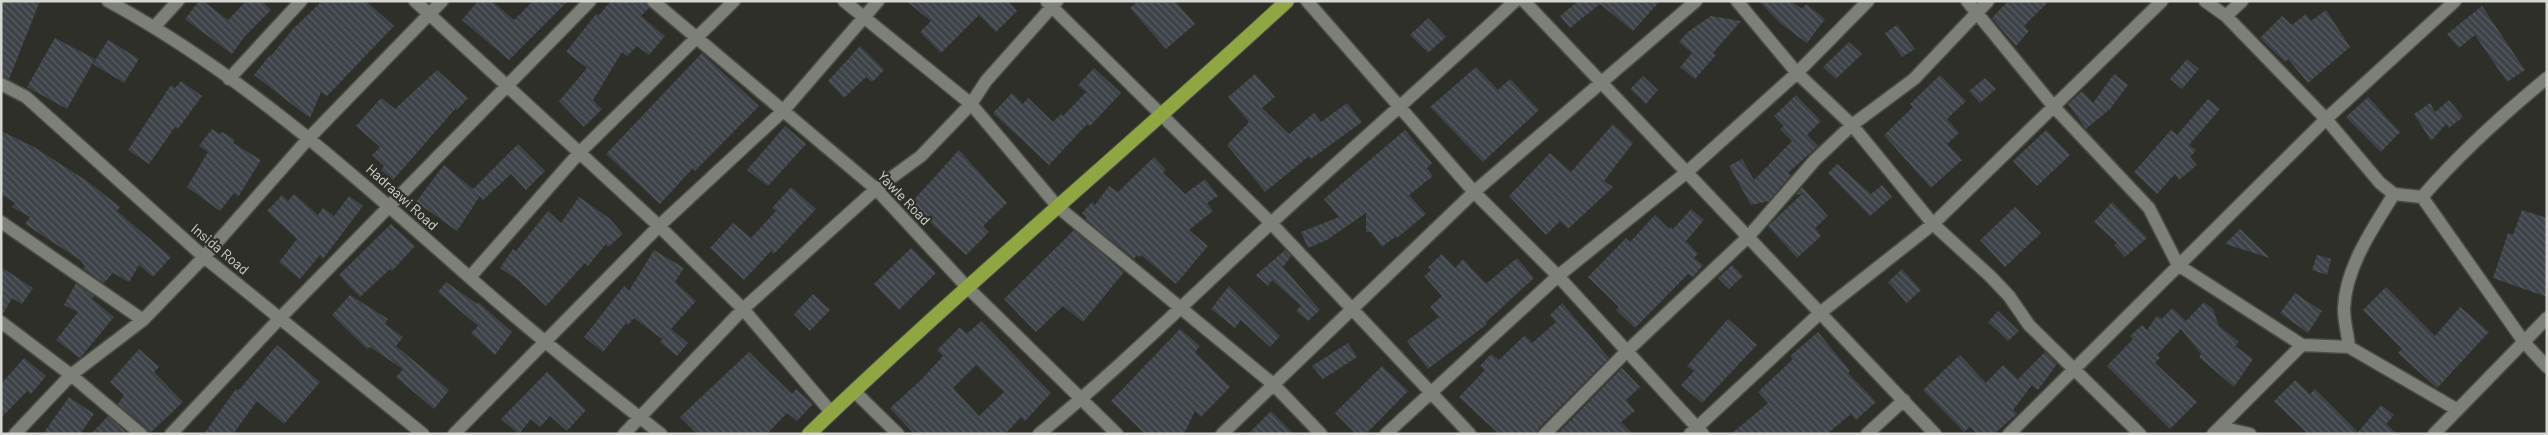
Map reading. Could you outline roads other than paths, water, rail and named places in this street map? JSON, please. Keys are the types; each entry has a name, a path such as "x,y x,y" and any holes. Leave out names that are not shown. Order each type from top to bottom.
{"highway":[{"path":"809,434 966,286 1163,116 1287,1"}],"street":[{"name":"Hadraawi Road","path":"108,1 155,26 308,139 391,207 546,341 661,434"},
{"path":"155,26 178,1"},
{"path":"229,79 301,1"},
{"path":"415,1 659,226 744,310 831,412"},
{"path":"15,434 71,375 142,320 204,257 308,139 442,1"},
{"path":"171,434 280,318 391,207 590,1"},
{"name":"Yawle Road","path":"653,1 876,188 966,286 1116,434"},
{"path":"470,277 579,153 734,1"},
{"path":"844,1 971,104 1058,207 1273,384 1321,434"},
{"path":"454,434 659,226 783,111 878,1"},
{"path":"1307,1 1474,192 1558,276 1696,432 1820,313 1933,224 2162,1"},
{"path":"1039,434 1082,399 1271,223 1400,108 1515,1"},
{"path":"1524,1 1599,83 1687,172 1935,434"},
{"path":"1222,434 1474,192 1696,1"},
{"path":"1737,1 1797,73 1852,125 1933,224 1990,276 2009,296 2029,324 2140,434"},
{"path":"1386,434 1558,276 1687,172 1797,73 1868,1"},
{"path":"1967,1 2054,107 2149,208 2178,265 2302,345 2349,347 2456,409"},
{"path":"1545,434 1626,352 1748,237 1815,160 1852,125 1914,79 1988,1"},
{"path":"2205,1 2226,16 2326,119 2380,184 2394,194 2422,196"},
{"path":"2226,16 2242,1"},
{"path":"2009,434 2326,119 2456,1"},
{"path":"624,434 744,310 876,188 921,156 971,104 986,80 1052,3 1271,223 1430,394 1470,434"},
{"path":"2422,196 2449,165 2502,115 2547,78"},
{"name":"Insida Road","path":"1,84 26,97 204,257 423,434"},
{"path":"2349,347 2344,308 2351,274 2367,239 2394,194"},
{"path":"2422,196 2524,342 2547,367"},
{"path":"1,222 142,320"},
{"path":"2440,432 2456,409 2547,318"},
{"path":"1,322 71,375 141,434"},
{"path":"2217,430 2302,345"},
{"path":"855,392 898,434"},
{"path":"1867,434 1904,400"},
{"path":"2217,430 2250,434"}]}
